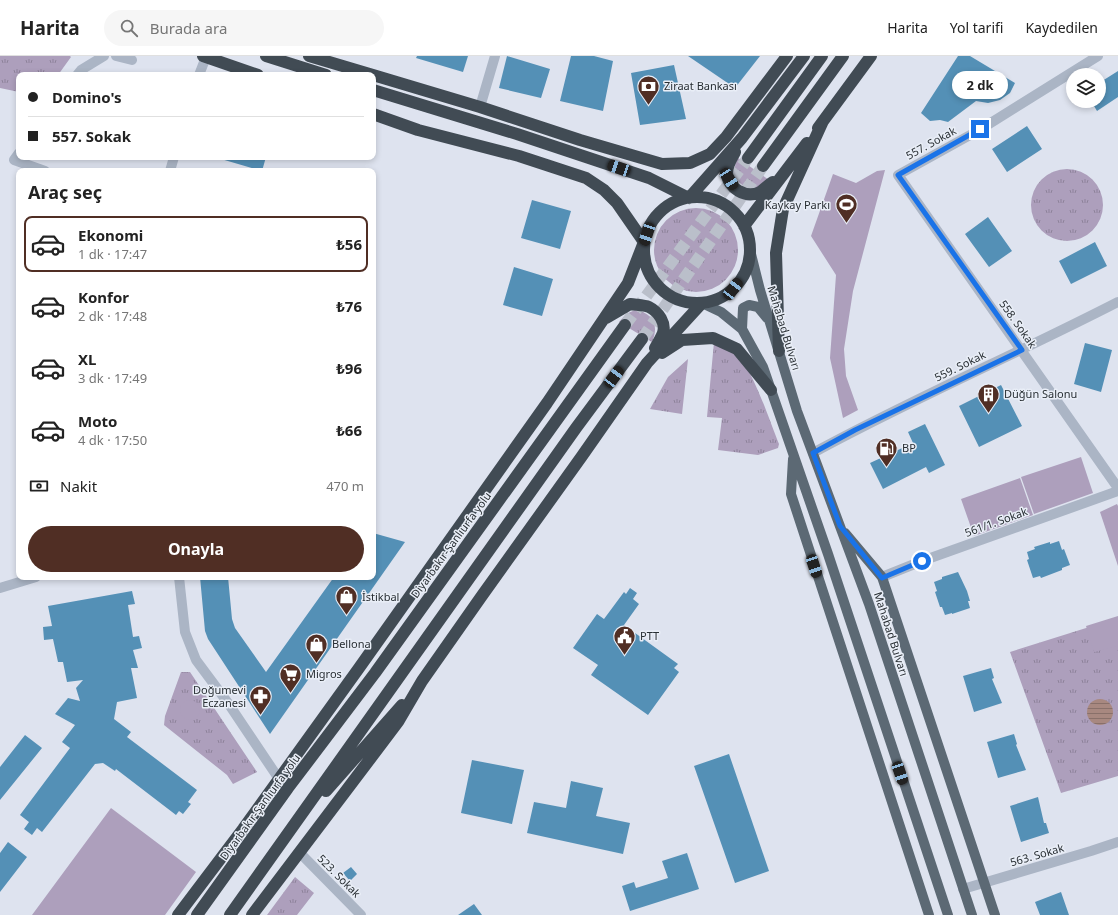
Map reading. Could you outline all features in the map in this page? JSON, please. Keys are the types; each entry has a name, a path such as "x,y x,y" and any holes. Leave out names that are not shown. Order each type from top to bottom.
{"highway":[{"path":"266,56 317,72"},
{"path":"309,56 363,72"},
{"path":"376,76 480,107 580,140 662,164 690,162 710,154 726,138 787,56"},
{"path":"689,198 742,138 804,56"},
{"path":"748,158 822,56"},
{"path":"763,166 843,56"},
{"path":"744,226 786,172 871,56"},
{"path":"204,57 249,72"},
{"path":"376,91 517,134 649,178 689,198"},
{"path":"178,915 243,829 543,409 628,283 644,242 649,226 660,213 673,203 689,198 702,198 715,201 732,211 744,226 749,242 749,259 743,275 733,289 718,298 702,303 686,302 671,297 658,287 649,274 644,258 644,242 617,203 604,190 586,178 519,156 418,130 376,115"},
{"path":"779,350 776,253 783,209 823,121"},
{"path":"742,138 727,172 729,179 736,190 743,193 754,194 760,192 786,172"},
{"path":"647,363 702,303"},
{"path":"252,915 398,722 422,681 647,363 663,334 663,321 657,313 649,307 630,304 603,320"},
{"name":"Diyarbakır-Şanlıurfa yolu","path":"197,915 288,788 375,673 625,325"},
{"path":"647,363 682,340 713,338 737,349 771,390"},
{"path":"230,915 642,339"},
{"path":"288,788 359,668"},
{"path":"286,836 422,681"}],"main road":[{"name":"Mahabad Bulvarı","path":"749,246 770,323 797,411 869,604 972,915"},
{"path":"702,303 721,312 742,329 763,366 828,554 948,915"},
{"path":"742,329 743,308 749,305 758,307 770,323"},
{"path":"794,455 790,494 929,915"},
{"path":"840,526 882,578 995,915"}],"street":[{"path":"79,72 104,56"},
{"path":"116,56 132,60"},
{"path":"480,107 495,56"},
{"name":"557. Sokak","path":"898,175 980,129 1098,56"},
{"path":"200,72 204,57"},
{"path":"16,157 14,160 37,168"},
{"name":"558. Sokak","path":"898,175 1118,488"},
{"name":"559. Sokak","path":"813,453 855,430 1118,302"},
{"name":"561/1. Sokak","path":"882,578 922,561 1118,492"},
{"path":"0,588 26,580"},
{"path":"179,580 185,632 196,660 279,779"},
{"name":"563. Sokak","path":"963,889 985,884 1091,852 1118,842"},
{"name":"523. Sokak","path":"300,853 361,915"}],"green space":[{"path":"0,56 71,57 60,72 16,72 16,91 0,88"},
{"path":"738,158 769,180 759,188 749,189 745,187 738,180 735,172 735,166"},
{"path":"1067,169 1087,175 1097,185 1103,205 1097,225 1087,235 1067,241 1047,235 1037,225 1031,205 1037,185 1047,175"},
{"path":"885,170 853,291 844,349 846,376 858,410 843,418 830,358 836,275 811,236 833,174 856,183 877,171"},
{"path":"696,208 712,211 726,220 735,234 738,250 735,266 726,280 712,289 696,292 680,289 666,280 657,266 654,250 657,234 666,220 680,211"},
{"path":"635,310 651,317 655,326 652,342 619,322 626,314"},
{"path":"714,342 730,348 741,358 754,381 766,409 779,444 778,448 758,455 718,450 722,418 707,417"},
{"path":"688,359 682,414 650,409 668,377"},
{"path":"1081,457 1093,493 1034,514 1021,477"},
{"path":"1020,478 1033,515 974,536 961,499"},
{"path":"1117,504 1118,506 1118,566 1100,512"},
{"path":"1118,616 1118,646 1094,652 1086,626"},
{"path":"1118,618 1118,776 1061,793 1010,652"},
{"path":"181,672 190,672 257,772 233,784 227,775 164,725 165,716"},
{"path":"190,700 197,703 200,710 197,717 190,720 183,717 180,710 183,703"},
{"path":"111,808 196,872 165,915 32,915"},
{"path":"295,877 314,893 297,915 267,915"}],"shaded area":[{"path":"1100,699 1109,703 1113,712 1109,721 1100,725 1091,721 1087,712 1091,703"}],"building":[{"path":"417,56 468,56 463,72 416,58"},
{"path":"507,56 550,69 541,98 499,88"},
{"path":"571,56 594,56 613,61 603,111 560,101"},
{"path":"688,56 760,56 735,88"},
{"path":"958,56 970,56 1015,83 1010,93 1000,100 988,103 976,101 948,122 940,120 930,121 921,113"},
{"path":"674,65 686,119 640,125 631,73"},
{"path":"1118,71 1118,97 1106,105 1106,79"},
{"path":"1027,126 1042,149 1007,172 992,149"},
{"path":"224,160 265,160 263,168 252,168"},
{"path":"532,200 571,211 560,249 521,238"},
{"path":"988,217 1012,251 989,267 965,234"},
{"path":"1095,242 1107,266 1071,284 1059,261"},
{"path":"514,267 553,279 542,316 503,305"},
{"path":"1085,343 1112,350 1101,392 1074,384"},
{"name":"Düğün Salonu","path":"1001,385 1022,426 979,447 959,406"},
{"path":"925,424 945,465 929,473 926,467 883,489 870,463 913,443 908,432"},
{"path":"376,534 405,542 270,734 208,639 205,631 200,580 228,580 232,619 235,628 266,672 332,580 376,580"},
{"path":"1059,541 1062,550 1064,549 1070,565 1062,568 1062,570 1041,578 1040,576 1033,578 1027,560 1029,559 1027,552 1035,549 1034,547"},
{"path":"958,572 967,591 970,601 968,601 970,608 945,615 942,607 940,607 935,592 937,591 934,582 942,579 942,577"},
{"name":"PTT","path":"630,588 637,593 633,599 639,604 624,625 678,664 674,668 679,672 648,715 591,675 598,665 573,648 597,614 604,619 624,592 626,594"},
{"path":"132,591 135,604 128,605 133,637 139,636 142,648 133,650 138,668 131,668 137,698 117,702 114,719 131,732 127,737 197,790 188,802 191,804 183,814 179,811 176,815 116,769 115,771 103,763 95,764 42,832 37,828 32,835 24,829 29,822 20,815 70,748 62,742 75,725 55,714 68,698 80,701 76,688 83,680 67,682 63,662 58,662 53,639 44,640 43,627 52,626 48,606"},
{"path":"991,668 994,678 992,679 1002,703 974,712 963,676"},
{"path":"1014,734 1016,745 1026,770 998,778 987,742"},
{"path":"25,735 42,748 0,800 0,767"},
{"path":"729,754 769,871 735,883 694,766"},
{"path":"472,760 524,770 512,824 461,813"},
{"path":"571,781 603,788 596,816 630,823 623,854 527,833 534,802 566,808"},
{"path":"1038,797 1044,823 1046,823 1049,833 1021,842 1010,806"},
{"path":"8,842 27,857 0,892 0,853"},
{"path":"687,853 699,889 630,911 622,886 634,882 636,888 668,878 662,861"},
{"path":"351,867 357,874 350,881 343,873"},
{"path":"1061,892 1069,915 1040,915 1035,902"},
{"path":"474,904 482,915 458,915"}],"tunnel":[{"path":"625,325 748,158"},
{"path":"642,339 763,166"}],"place":[{"name":"Ziraat Bankası","path":"649,106"},
{"name":"Kaykay Parkı","path":"846,224"},
{"name":"Düğün Salonu","path":"989,414"},
{"name":"BP","path":"886,468"},
{"name":"İstikbal","path":"346,616"},
{"name":"PTT","path":"625,656"},
{"name":"Bellona","path":"316,664"},
{"name":"Migros","path":"291,694"},
{"name":"Doğumevi Eczanesi","path":"261,716"}],"route":[{"path":"922,561 882,578 840,526 813,453 855,430 1022,350 898,175 980,129"}]}
